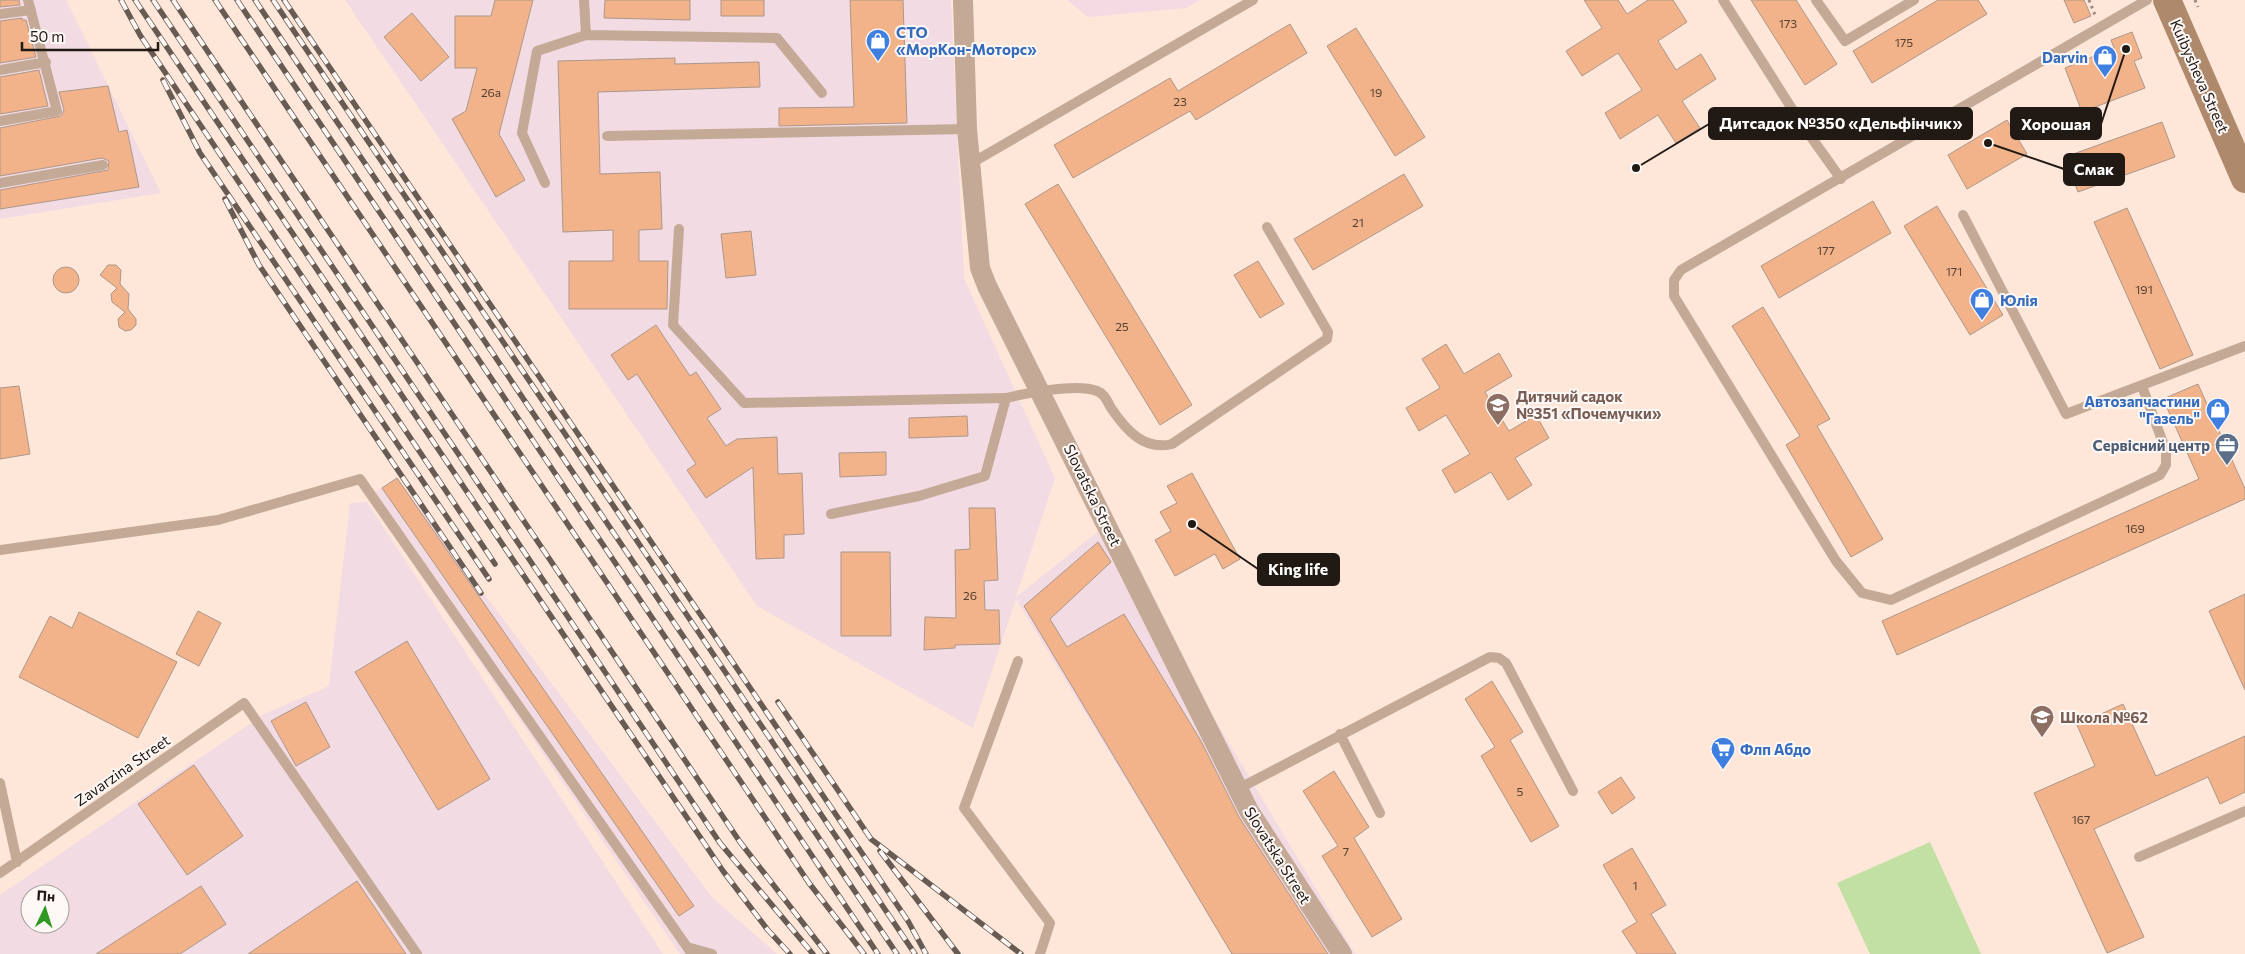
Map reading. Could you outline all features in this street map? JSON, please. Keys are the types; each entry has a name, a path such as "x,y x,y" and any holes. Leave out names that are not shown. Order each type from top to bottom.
{"main road":[{"name":"Kuibysheva Street","path":"2167,0 2245,179"}],"street":[{"name":"Slovatska Street","path":"964,0 967,129 980,268 986,286 1040,390 1249,811 1342,954"}],"lane":[{"path":"584,0 586,35"},
{"path":"970,164 1253,0"},
{"path":"1723,0 1801,123 1841,179"},
{"path":"1816,0 1845,41 1914,0"},
{"path":"2142,386 2166,451 2166,465 2160,475 1892,600 1862,593 1836,561 1674,296 1674,280 1681,270 2148,0"},
{"path":"0,14 30,5 57,111 0,121"},
{"path":"545,183 522,132 537,51 586,35 777,38 822,93"},
{"path":"0,70 46,62"},
{"path":"607,136 967,129"},
{"path":"0,183 103,165"},
{"path":"1964,215 2066,414 2245,346"},
{"path":"679,229 673,325 744,402 1006,398 1040,390 1096,390 1106,396 1112,409 1137,438 1149,445 1160,447 1172,444 1251,389 1323,343 1327,338 1328,332 1267,226"},
{"path":"831,514 920,496 985,476 1006,398"},
{"path":"0,550 218,520 360,479 690,951 712,954"},
{"path":"1238,789 1490,657 1499,658 1506,664 1574,790"},
{"path":"1018,661 964,808 1050,923 1040,954"},
{"name":"Zavarzina Street","path":"0,873 244,703 417,954"},
{"path":"1340,734 1380,813"},
{"path":"0,787 17,862"},
{"path":"2138,857 2245,811"}],"path":[{"path":"2195,0 2198,7"}],"shaded area":[{"path":"0,0 66,0 161,193 0,219"},
{"path":"345,0 951,0 964,278 1055,478 1016,597 1101,529 1355,954 1232,954 1016,599 973,728 757,606"},
{"path":"1067,0 1200,0 1186,8 1088,17"},
{"path":"397,478 712,897 777,954 680,954 367,497"},
{"path":"367,502 663,954 0,954 0,895 264,714 329,686 350,503"}],"green space":[{"path":"1930,842 1981,954 1870,954 1837,883"}],"building":[{"path":"0,0 19,0 20,5 0,7"},
{"path":"495,0 533,0 499,134 525,180 496,197 452,119 466,111 477,68 455,68 455,16 491,16"},
{"path":"605,0 690,0 690,20 604,18"},
{"path":"721,0 764,0 764,16 721,16"},
{"name":"СТО «МорКон-Моторс»","path":"850,0 903,0 907,123 779,126 779,108 854,107"},
{"path":"1584,0 1618,0 1627,14 1648,0 1673,0 1687,22 1658,41 1676,70 1701,54 1716,79 1682,101 1700,128 1676,143 1658,115 1620,139 1605,113 1642,90 1618,53 1582,76 1566,51 1602,28"},
{"path":"1751,0 1796,0 1837,64 1805,85"},
{"path":"1938,0 1978,0 1987,14 1872,83 1853,51"},
{"path":"2064,0 2084,0 2091,16 2074,23"},
{"path":"412,13 449,57 421,81 384,37"},
{"path":"22,18 22,20 26,20 36,57 0,63 0,21"},
{"path":"1290,24 1307,53 1196,120 1190,111 1073,178 1054,145 1170,78 1178,91"},
{"path":"1356,28 1425,137 1395,156 1327,46"},
{"name":"Darvin","path":"2132,32 2142,58 2134,61 2145,88 2082,112 2065,68 2114,48 2111,40"},
{"path":"675,58 675,64 759,62 760,87 598,92 600,174 660,172 662,229 639,230 639,261 668,261 667,309 569,309 569,261 613,261 613,230 563,232 558,61"},
{"path":"39,70 48,106 0,114 0,77"},
{"path":"108,86 119,132 127,130 139,187 0,209 0,190 108,170 109,161 102,158 0,176 0,128 61,116 64,110 59,92"},
{"path":"2007,120 2027,154 1967,189 1948,155"},
{"path":"2162,122 2175,157 2078,192 2065,157"},
{"path":"1404,174 1423,206 1313,270 1294,239"},
{"path":"1058,184 1192,405 1160,425 1025,204"},
{"path":"1873,201 1891,233 1779,298 1761,266"},
{"path":"1937,206 2003,315 1970,335 1904,226"},
{"path":"2127,208 2193,355 2160,369 2094,222"},
{"path":"751,231 756,275 726,278 721,234"},
{"path":"1258,261 1284,304 1260,318 1234,275"},
{"path":"108,265 116,265 121,270 120,284 129,294 128,309 136,319 136,325 131,330 125,331 119,327 118,319 125,312 112,302 111,294 117,288 100,275"},
{"path":"66,267 75,271 79,280 75,289 66,293 57,289 53,280 57,271"},
{"path":"1763,307 1830,419 1817,426 1883,539 1851,557 1786,445 1800,436 1732,326"},
{"path":"656,325 690,376 696,372 721,409 707,418 726,446 737,439 777,437 778,474 802,473 804,534 784,535 784,558 756,559 753,467 706,498 687,470 696,464 637,374 628,380 611,355"},
{"path":"1446,344 1464,374 1499,353 1512,376 1485,392 1509,431 1536,415 1549,438 1515,458 1532,485 1508,500 1491,472 1455,493 1442,470 1470,454 1446,415 1419,431 1406,408 1440,388 1422,359"},
{"path":"2198,384 2245,489 2245,499 1897,655 1882,621 2199,479 2163,399"},
{"path":"19,386 30,454 0,459 0,388"},
{"path":"967,416 968,436 909,438 909,418"},
{"path":"886,452 886,475 840,477 839,453"},
{"path":"1192,473 1240,559 1223,569 1215,554 1175,576 1155,540 1171,531 1160,512 1177,503 1167,486"},
{"path":"397,478 694,906 679,916 382,488"},
{"path":"969,508 995,508 998,580 984,581 985,610 999,610 1000,644 955,645 955,648 924,650 925,617 956,618 955,550 970,549"},
{"path":"1098,542 1111,562 1050,619 1067,647 1124,614 1201,741 1239,817 1328,954 1232,954 1024,606"},
{"path":"841,552 890,552 891,636 841,636"},
{"path":"2245,594 2245,690 2209,611"},
{"path":"198,611 221,623 199,666 176,654"},
{"path":"79,612 177,662 138,738 19,677 50,616 72,628"},
{"path":"407,641 490,779 438,810 355,672"},
{"path":"1492,681 1523,732 1510,740 1559,826 1531,842 1481,756 1495,747 1465,699"},
{"path":"306,702 330,747 296,766 271,721"},
{"path":"2123,704 2156,776 2245,736 2245,792 2220,804 2208,777 2094,829 2144,937 2107,953 2034,793 2095,766 2077,725"},
{"path":"194,765 243,836 187,875 138,804"},
{"path":"1334,771 1369,827 1354,838 1402,919 1372,937 1322,856 1338,846 1303,791"},
{"path":"1621,777 1635,798 1612,814 1598,792"},
{"path":"1632,848 1666,905 1651,914 1676,954 1637,954 1622,931 1637,922 1603,865"},
{"path":"357,881 406,954 248,954"},
{"path":"201,886 226,924 180,954 96,954"}],"railway":[{"path":"121,0 140,35 495,564"},
{"path":"135,0 723,871 767,929 790,954"},
{"path":"153,0 720,843 813,954"},
{"path":"173,0 740,842 827,954"},
{"path":"215,0 809,883 864,954"},
{"path":"237,0 878,954"},
{"path":"255,0 897,954"},
{"path":"273,0 915,954"},
{"path":"284,0 908,921 926,954"},
{"path":"163,80 200,153 489,579"},
{"path":"225,199 259,265 481,593"},
{"path":"778,702 871,839 1021,954"},
{"path":"880,851 958,954"}],"place":[{"name":"Хорошая","path":"2126,49"},
{"name":"СТО «МорКон-Моторс»","path":"878,62"},
{"name":"Darvin","path":"2105,78"},
{"name":"Смак","path":"1988,143"},
{"name":"Дитсадок №350 «Дельфінчик»","path":"1636,168"},
{"name":"Юлія","path":"1982,321"},
{"name":"Дитячий садок №351 «Почемучки»","path":"1498,426"},
{"name":"Автозапчастини \"Газель\"","path":"2218,431"},
{"name":"Сервісний центр","path":"2227,466"},
{"name":"King life","path":"1192,524"},
{"name":"Школа №62","path":"2042,738"},
{"name":"Флп Абдо","path":"1723,770"}]}
